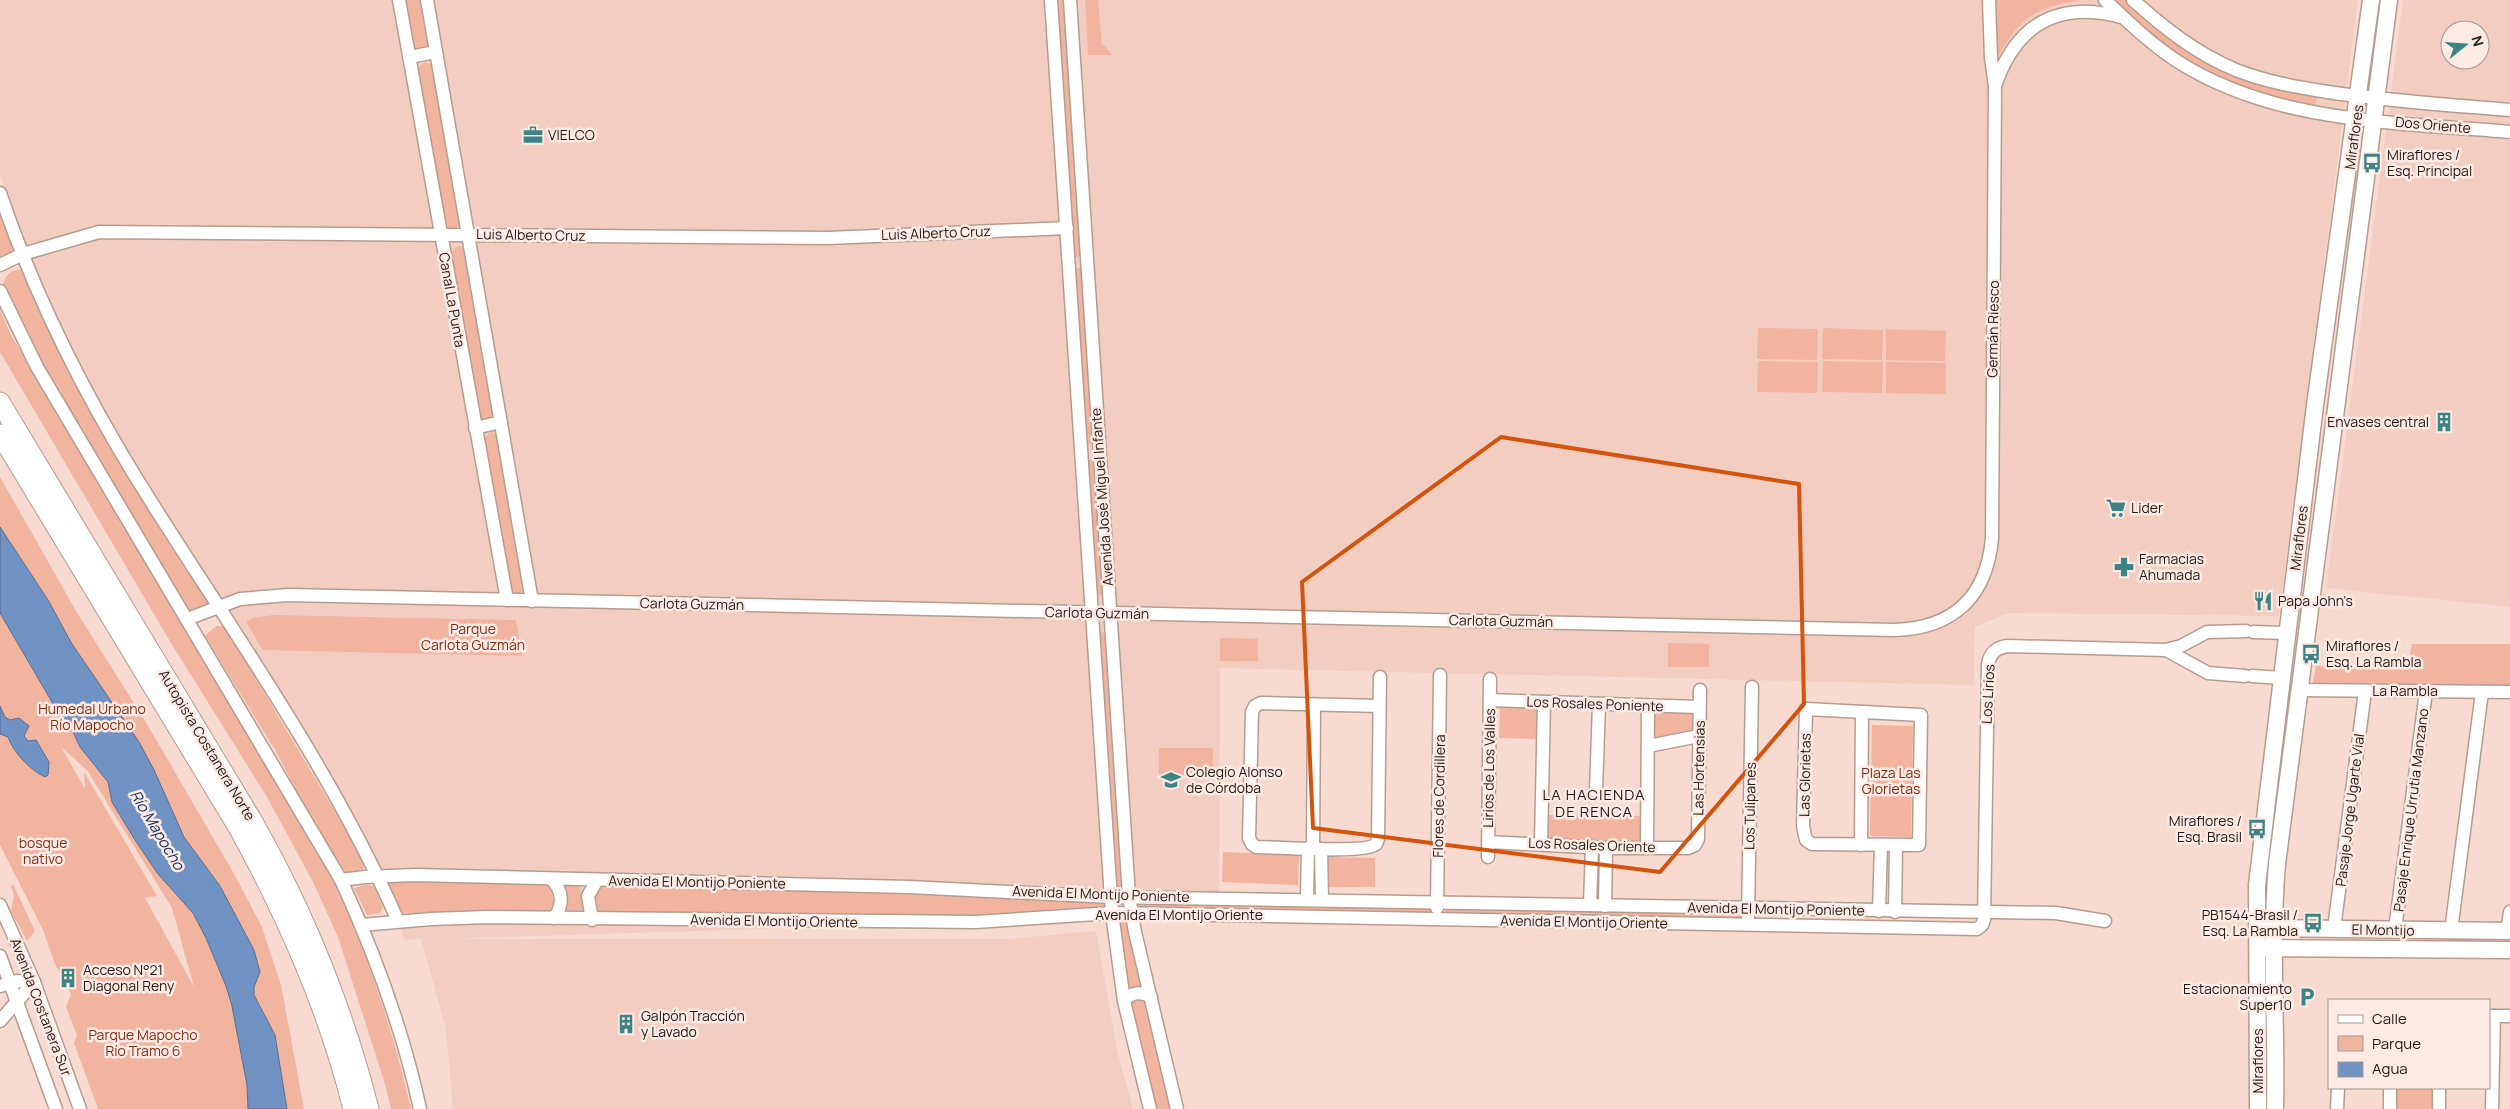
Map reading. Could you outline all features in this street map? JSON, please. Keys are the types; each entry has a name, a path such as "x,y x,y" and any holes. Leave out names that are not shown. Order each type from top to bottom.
{"highway":[{"name":"Autopista Costanera Norte","path":"0,402 236,795 286,883 330,981 352,1047 369,1109"},
{"name":"Autopista Costanera Norte","path":"0,434 239,829 267,881 294,937 318,994 344,1072 352,1109"}],"main road":[{"name":"Miraflores","path":"2367,97 2371,0"},
{"name":"Miraflores","path":"2258,1109 2256,928 2260,863 2316,405 2367,97 2388,0"},
{"name":"Miraflores","path":"2275,1109 2273,928 2277,864 2336,408 2364,119"},
{"path":"2316,405 2336,408"},
{"path":"2260,863 2277,864"},
{"name":"El Montijo","path":"2256,928 2509,931"},
{"name":"El Montijo","path":"2257,948 2510,950"}],"street":[{"name":"Canal La Punta","path":"399,0 507,600"},
{"name":"Canal La Punta","path":"427,0 532,601"},
{"name":"Avenida José Miguel Infante","path":"1051,0 1068,228 1112,913 1124,1002 1150,1109"},
{"name":"Avenida José Miguel Infante","path":"1070,0 1129,896 1131,914 1177,1109"},
{"name":"Germán Riesco","path":"1986,572 1992,538 1996,86 1991,58 1989,0"},
{"name":"Dos Oriente","path":"2105,0 2166,52 2205,77 2264,102 2323,114 2510,132"},
{"name":"Dos Oriente","path":"2133,0 2161,26 2202,53 2236,70 2282,85 2367,97 2510,110"},
{"name":"Germán Riesco","path":"1996,86 2004,64 2016,46 2028,32 2041,22 2056,15 2083,11 2124,18"},
{"path":"409,57 436,52"},
{"path":"2323,114 2327,92"},
{"path":"0,192 23,254 69,355 105,424 156,510 220,606 327,778 378,876 398,921"},
{"name":"Luis Alberto Cruz","path":"0,266 23,254 99,232 828,238 1068,228"},
{"path":"0,291 18,332 37,367 341,880 361,924 394,1013 420,1109"},
{"path":"475,428 501,422"},
{"path":"1081,450 1090,454 1099,450"},
{"name":"Carlota Guzmán","path":"187,619 240,599 288,595 1905,630 1924,626 1952,614 1972,596 1986,572"},
{"path":"2166,650 2181,646 2207,632 2288,633"},
{"name":"Los Lirios","path":"1982,912 1988,664 1992,653 1999,648 2008,646 2166,650"},
{"path":"2166,650 2208,673 2282,678"},
{"name":"Flores de Cordillera","path":"1437,918 1440,675"},
{"path":"1379,706 1261,703 1255,706 1252,712 1249,838 1252,844 1256,847 1314,849 1370,848 1377,841 1380,677"},
{"name":"Lirios de Los Valles","path":"1488,857 1490,679"},
{"name":"Los Tulipanes","path":"1748,926 1752,687"},
{"name":"Las Hortensias","path":"1695,845 1698,839 1700,690"},
{"name":"La Rambla","path":"2300,690 2510,692"},
{"name":"Pasaje Jorge Ugarte Vial","path":"2334,929 2365,691"},
{"name":"Pasaje Enrique Urrutia Manzano","path":"2395,930 2426,691"},
{"path":"2451,931 2482,692"},
{"name":"Los Rosales Poniente","path":"1490,700 1700,707"},
{"path":"1541,844 1544,702"},
{"path":"1596,791 1599,704"},
{"path":"1307,899 1314,849 1314,705"},
{"path":"1648,706 1648,847"},
{"name":"Las Glorietas","path":"1806,709 1862,712 1921,715 1919,846 1812,844 1806,840 1803,826 1806,709"},
{"path":"1861,845 1862,712"},
{"path":"1648,746 1699,736"},
{"name":"Los Rosales Oriente","path":"1489,842 1606,848 1688,848 1695,845"},
{"path":"1879,911 1881,845"},
{"path":"1895,912 1896,846"},
{"path":"1590,905 1592,847"},
{"path":"1605,906 1606,848"},
{"path":"1314,849 1322,900"},
{"name":"Avenida El Montijo Poniente","path":"341,880 378,876 551,879 909,887 1111,897 1438,901 1895,912 2056,913 2106,921"},
{"path":"551,879 558,887 561,897 561,906 554,918"},
{"path":"592,920 588,896 597,880"},
{"name":"Avenida Costanera Sur","path":"0,905 34,982 80,1109"},
{"name":"Avenida El Montijo Oriente","path":"361,924 460,918 975,922 1112,913 1975,930 1982,925 1982,912"},
{"path":"2509,931 2510,912"},
{"name":"Avenida Costanera Sur","path":"0,956 5,984 17,1002 56,1109"},
{"path":"5,984 34,982"},
{"path":"0,1021 34,982"},
{"path":"1124,1002 1129,996 1137,993 1151,997"},
{"path":"2492,1109 2491,1016 2510,1016"},
{"path":"2337,1109 2338,1089"},
{"path":"2390,1089 2390,1109"},
{"path":"2439,1089 2439,1109"}],"highlighted area":[{"path":"1501,437 1799,484 1804,704 1660,872 1313,828 1302,582"}],"shaded area":[{"path":"0,0 2358,0 2279,616 2008,613 1975,627 1974,685 1220,668 1219,894 1132,917 447,939 1007,939 1096,931 1117,1050 1133,1109 453,1109 446,1029 421,939 405,940 379,870 134,465 81,369 34,268 0,175"},
{"path":"2403,0 2510,0 2510,607 2326,588"}],"green space":[{"path":"404,0 423,0 430,46 428,49 416,52 414,49"},
{"path":"1055,0 1065,0 1082,252 1077,258 1074,258"},
{"path":"1085,0 1098,0 1102,45 1112,55 1088,55"},
{"path":"1996,0 2080,0 2049,8 2029,18 2020,25 1996,60"},
{"path":"2112,0 2126,0 2138,12 2203,57 2317,96 2315,107 2254,90 2197,65 2161,43"},
{"path":"2374,0 2383,0 2371,89 2363,88"},
{"path":"424,63 431,64 433,67 460,223 456,228 450,229 445,225 417,69"},
{"path":"0,198 16,247 12,252 0,257"},
{"path":"458,246 464,248 496,414 494,420 481,420 450,253"},
{"path":"1082,268 1094,444 1086,445 1074,269"},
{"path":"24,269 64,351 211,600 208,606 194,612 189,611 52,383 16,315 3,285 10,273"},
{"path":"0,310 11,335 189,630 327,868 341,897 376,986 395,1047 411,1109 391,1109 385,1084 338,937 313,882 267,797 171,643 0,352"},
{"path":"1758,328 1818,329 1817,360 1757,359"},
{"path":"1823,328 1883,330 1882,360 1822,359"},
{"path":"1886,329 1946,331 1945,361 1886,360"},
{"path":"1758,361 1818,362 1817,393 1757,392"},
{"path":"1823,361 1883,362 1882,393 1822,392"},
{"path":"1886,362 1946,363 1946,394 1886,393"},
{"path":"490,432 497,434 524,591 518,594 510,590 484,439"},
{"path":"1087,460 1096,460 1105,593 1102,596 1096,594"},
{"path":"0,477 76,611 147,724 233,872 262,927 281,985 304,1109 98,1109 74,1043 77,1035 66,1007 71,994 55,964 43,930 0,845","holes":["61,747 87,770 172,908 194,987 145,898 157,896 84,772 85,789"]},
{"name":"Parque Carlota Guzmán","path":"274,615 516,620 522,656 263,650 246,622 253,618"},
{"path":"216,626 223,626 227,630 359,852 364,865 362,872 341,874 275,750 205,636"},
{"path":"1102,632 1106,633 1124,886 1117,890 1114,885 1098,635"},
{"path":"1220,638 1258,639 1258,661 1220,661"},
{"path":"1668,643 1709,644 1709,667 1668,667"},
{"path":"2412,644 2510,644 2510,685 2313,683 2316,666 2407,669"},
{"path":"1500,706 1539,708 1538,739 1499,738"},
{"path":"1652,710 1695,711 1695,734 1652,741"},
{"name":"Plaza Las Glorietas","path":"1872,725 1913,726 1911,837 1870,836"},
{"path":"1159,748 1213,748 1213,776 1159,776"},
{"path":"1548,815 1640,816 1640,842 1548,841"},
{"path":"1223,852 1299,855 1298,885 1222,882"},
{"path":"1327,857 1375,858 1375,887 1327,887"},
{"path":"394,880 549,882 554,904 550,910 402,913 387,882"},
{"path":"13,884 35,931 27,941 11,911 14,896 11,886"},
{"path":"564,884 579,885 583,910 567,911"},
{"path":"366,885 374,886 383,907 380,913 367,915 354,888"},
{"path":"599,887 1105,900 1107,907 1104,910 991,917 599,914 592,894"},
{"path":"1136,902 1431,907 1433,911 1428,915 1136,908"},
{"path":"1446,908 1739,913 1742,919 1445,914"},
{"path":"1122,919 1128,923 1141,986 1127,990 1118,921"},
{"path":"1132,999 1146,999 1172,1109 1156,1109 1131,1007"},
{"path":"2397,1089 2434,1089 2433,1109 2396,1109"}],"water":[{"name":"Río Mapocho","path":"0,527 48,600 72,644 139,742 154,770 184,837 220,886 254,950 260,972 254,987 254,995 275,1035 287,1109 248,1109 247,1085 232,1006 226,986 206,938 193,913 158,874 135,840 112,802 108,782 80,747 68,721 59,714 0,613"},
{"path":"0,706 5,717 10,720 19,718 29,726 24,736 28,741 36,740 49,762 48,775 45,777 23,760 10,743 8,737 0,734"}],"place":[{"name":"VIELCO","path":"533,135"},
{"name":"Miraflores / Esq. Principal","path":"2372,163"},
{"name":"Envases central","path":"2444,422"},
{"name":"Lider","path":"2116,508"},
{"name":"Farmacias Ahumada","path":"2124,567"},
{"name":"Papa John's","path":"2263,601"},
{"name":"Miraflores / Esq. La Rambla","path":"2311,654"},
{"name":"Colegio Alonso de Córdoba","path":"1171,780"},
{"name":"Miraflores / Esq. Brasil","path":"2257,829"},
{"name":"PB1544-Brasil / Esq. La Rambla","path":"2313,923"},
{"name":"Acceso N°21 Diagonal Reny","path":"68,978"},
{"name":"Estacionamiento Super10","path":"2307,997"},
{"name":"Galpón Tracción y Lavado","path":"626,1024"}],"district":[{"name":"LA HACIENDA DE RENCA","path":"1594,804"}],"park label":[{"name":"Humedal Urbano Río Mapocho","path":"92,718"},
{"name":"bosque nativo","path":"43,852"},
{"name":"Parque Mapocho Río Tramo 6","path":"143,1044"}]}
